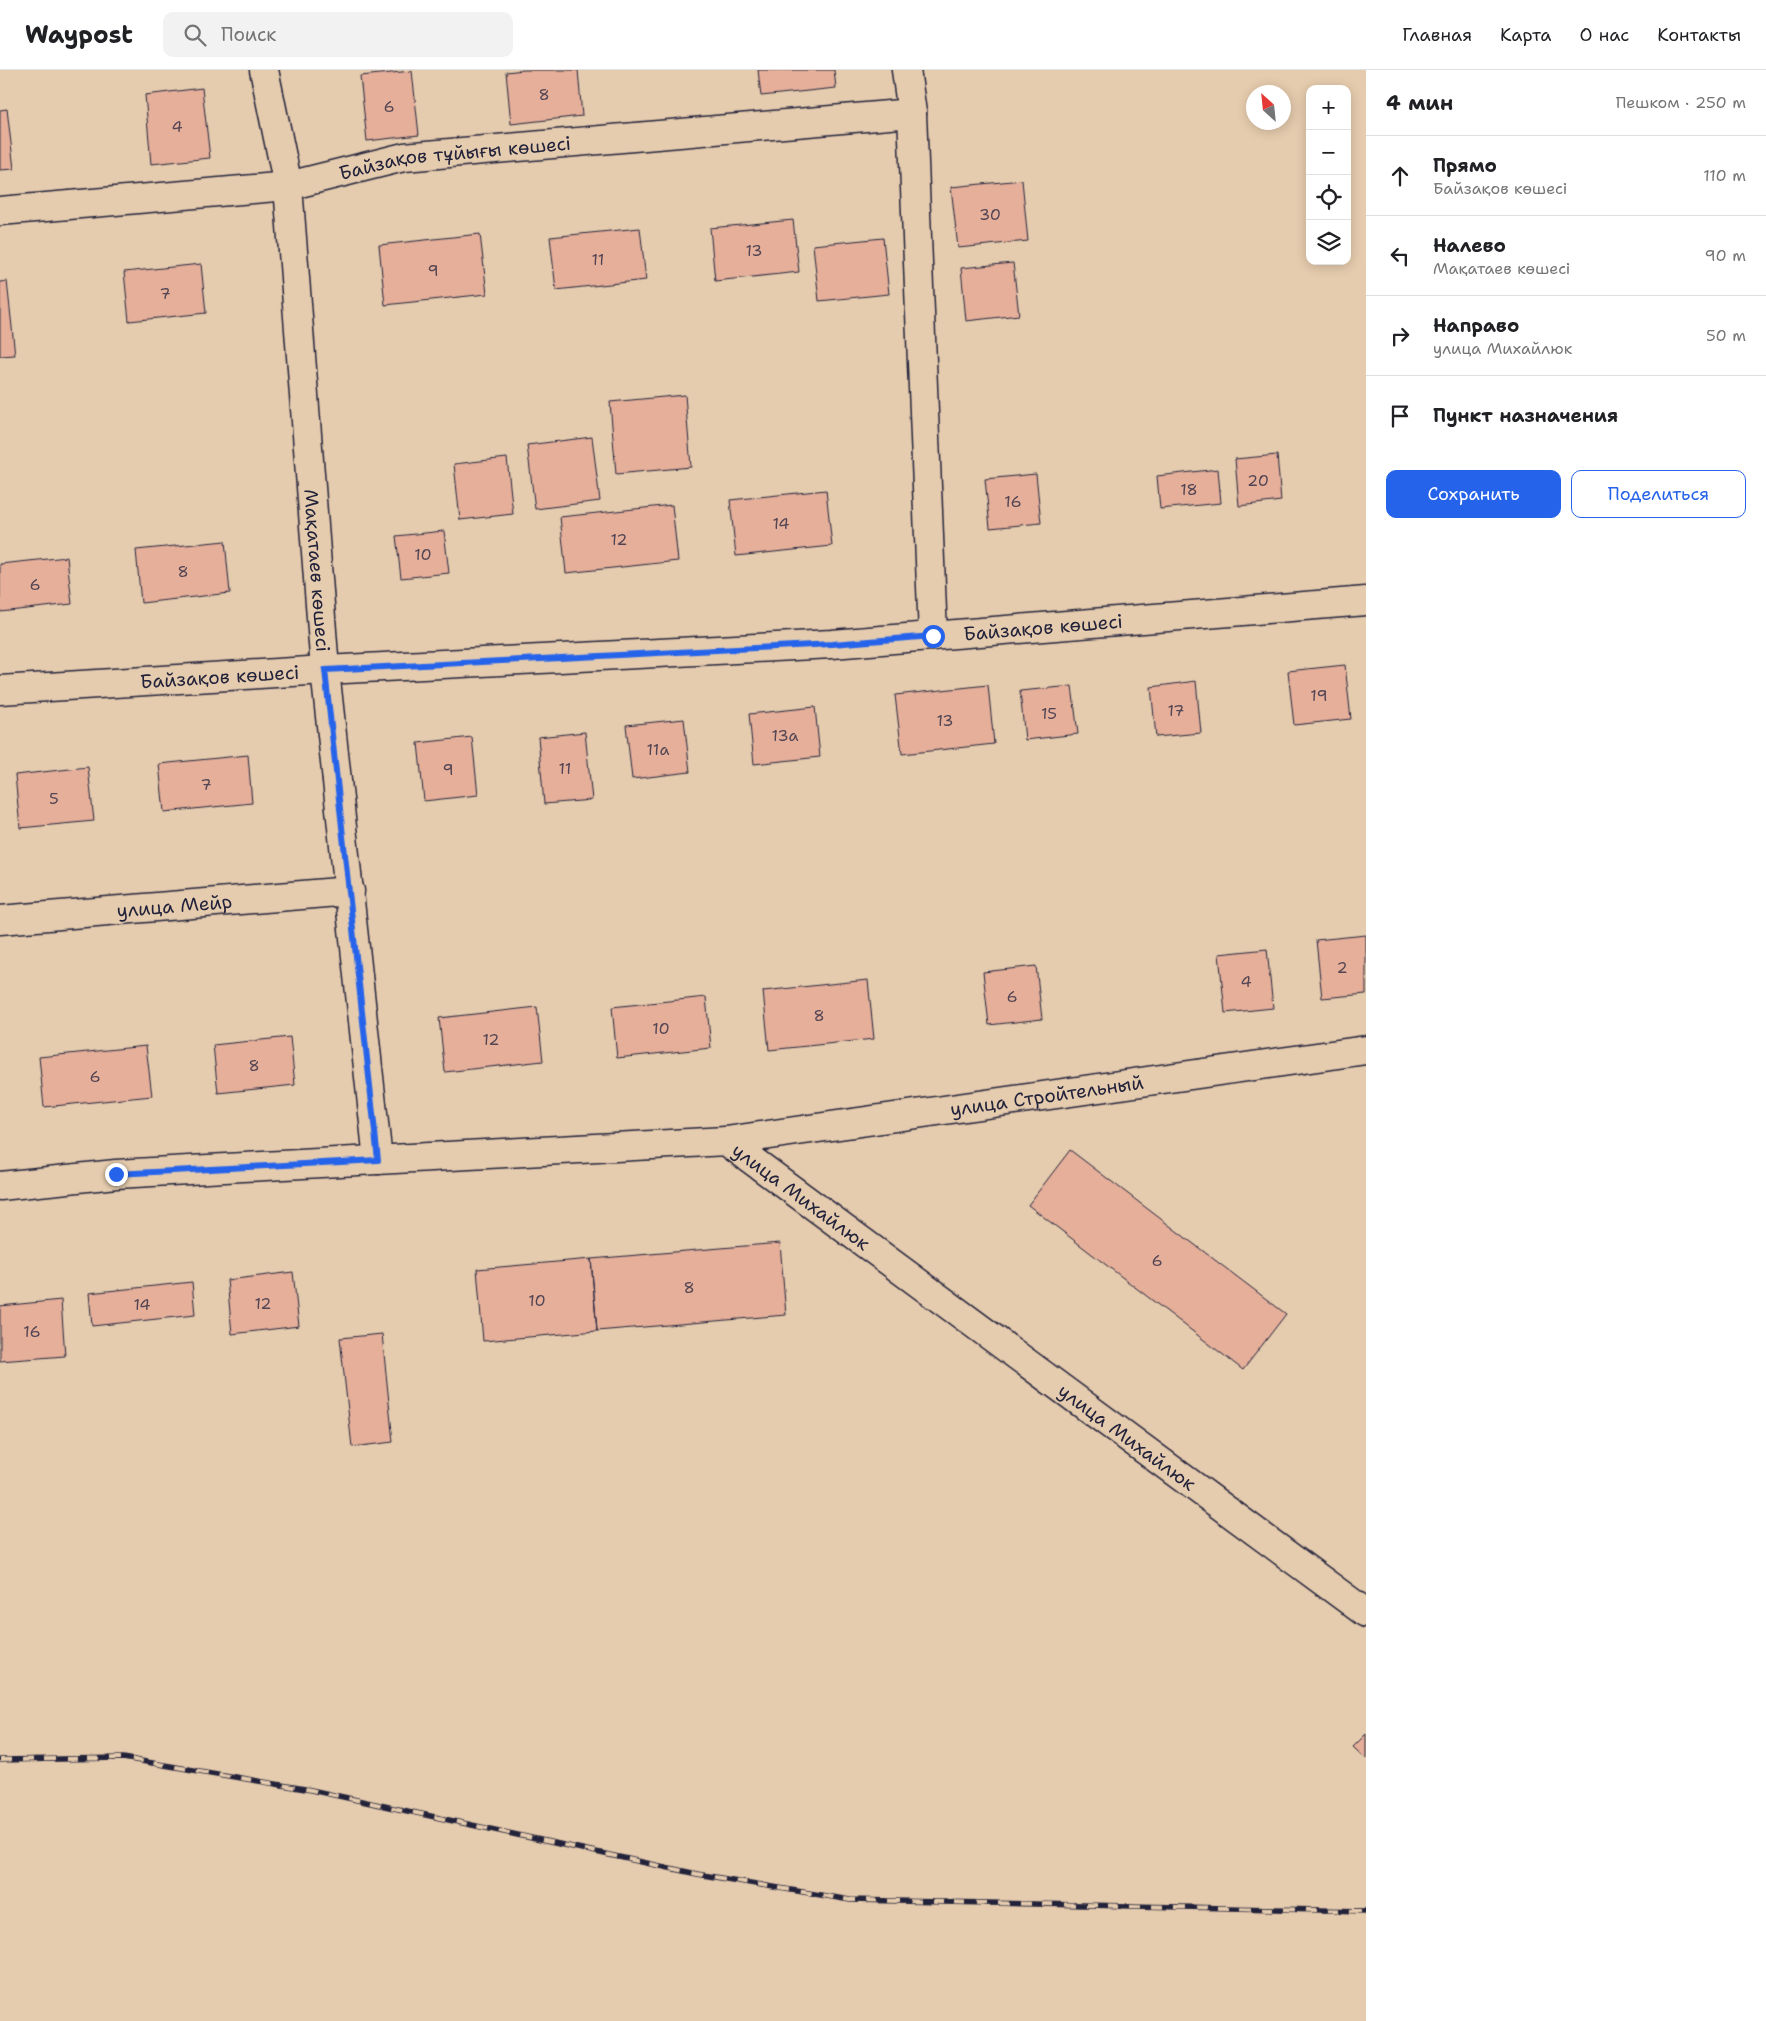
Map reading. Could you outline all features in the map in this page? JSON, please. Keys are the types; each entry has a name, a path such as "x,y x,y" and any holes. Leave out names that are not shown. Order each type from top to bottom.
{"street":[{"name":"Мақатаев көшесі","path":"264,70 288,186 325,670 378,1160"},
{"path":"906,70 912,113 933,636"},
{"name":"Байзақов тұйығы көшесі","path":"0,211 288,186 404,157 912,113"},
{"name":"Байзақов көшесі","path":"0,690 325,670 822,645 1366,601"},
{"name":"улица Мейр","path":"0,920 350,891"},
{"name":"улица Стройтельный","path":"726,1142 1366,1050"},
{"name":"улица Михайлюк","path":"0,1186 116,1174 726,1142 1366,1613"}],"building":[{"path":"578,70 582,116 511,124 506,72"},
{"path":"758,70 834,70 836,88 761,96"},
{"path":"412,71 419,135 367,141 360,76"},
{"path":"202,88 210,158 151,164 145,95"},
{"path":"7,109 14,169 0,170 0,110"},
{"path":"1022,180 1028,241 958,248 951,187"},
{"path":"793,220 799,272 715,281 710,228"},
{"path":"640,228 646,280 556,290 550,237"},
{"path":"480,234 487,294 385,305 379,245"},
{"path":"883,238 889,294 819,301 813,245"},
{"path":"1013,263 1019,315 966,321 961,268"},
{"path":"201,264 206,313 129,321 124,272"},
{"path":"7,281 15,355 0,356 0,282"},
{"path":"685,395 691,467 616,474 610,402"},
{"path":"592,437 600,501 535,509 527,445"},
{"path":"1277,455 1281,501 1239,506 1235,459"},
{"path":"507,458 513,514 460,520 454,464"},
{"path":"1218,469 1221,503 1160,509 1157,476"},
{"path":"1036,474 1041,523 990,528 985,479"},
{"path":"826,490 832,546 736,556 730,500"},
{"path":"672,505 678,561 566,573 560,517"},
{"path":"444,531 449,573 401,578 396,536"},
{"path":"225,541 230,593 141,603 136,550"},
{"path":"67,557 72,604 0,612 0,564"},
{"path":"1345,665 1351,719 1294,725 1288,671"},
{"path":"1196,681 1201,733 1156,737 1151,687"},
{"path":"988,685 994,744 902,754 895,695"},
{"path":"1072,686 1078,734 1025,740 1020,691"},
{"path":"815,707 820,757 754,764 749,714"},
{"path":"684,719 690,772 632,779 626,725"},
{"path":"585,732 592,800 544,804 538,737"},
{"path":"472,737 478,795 424,801 418,743"},
{"path":"248,755 252,803 164,812 159,764"},
{"path":"88,767 94,821 20,828 15,775"},
{"path":"1366,935 1366,994 1322,998 1316,940"},
{"path":"1267,949 1273,1008 1225,1013 1219,954"},
{"path":"1036,966 1042,1019 989,1025 983,972"},
{"path":"868,980 874,1039 769,1050 763,991"},
{"path":"706,997 711,1048 617,1058 612,1007"},
{"path":"537,1007 543,1061 445,1072 439,1018"},
{"path":"290,1037 295,1085 218,1093 213,1045"},
{"path":"146,1046 152,1096 44,1107 39,1057"},
{"path":"1070,1150 1286,1314 1243,1370 1028,1205"},
{"path":"780,1243 786,1315 597,1331 591,1259"},
{"path":"591,1259 597,1331 483,1341 477,1269"},
{"path":"293,1272 299,1326 232,1334 227,1280"},
{"path":"192,1282 195,1315 92,1326 89,1293"},
{"path":"61,1300 65,1356 0,1361 0,1306"},
{"path":"382,1334 393,1442 352,1447 340,1338"},
{"path":"1366,1734 1366,1759 1353,1747"}],"railway":[{"path":"0,1760 123,1758 311,1790 697,1874 850,1900 1366,1911"}],"route":[{"path":"116,1174 378,1160 325,670 832,644 933,636"}]}
